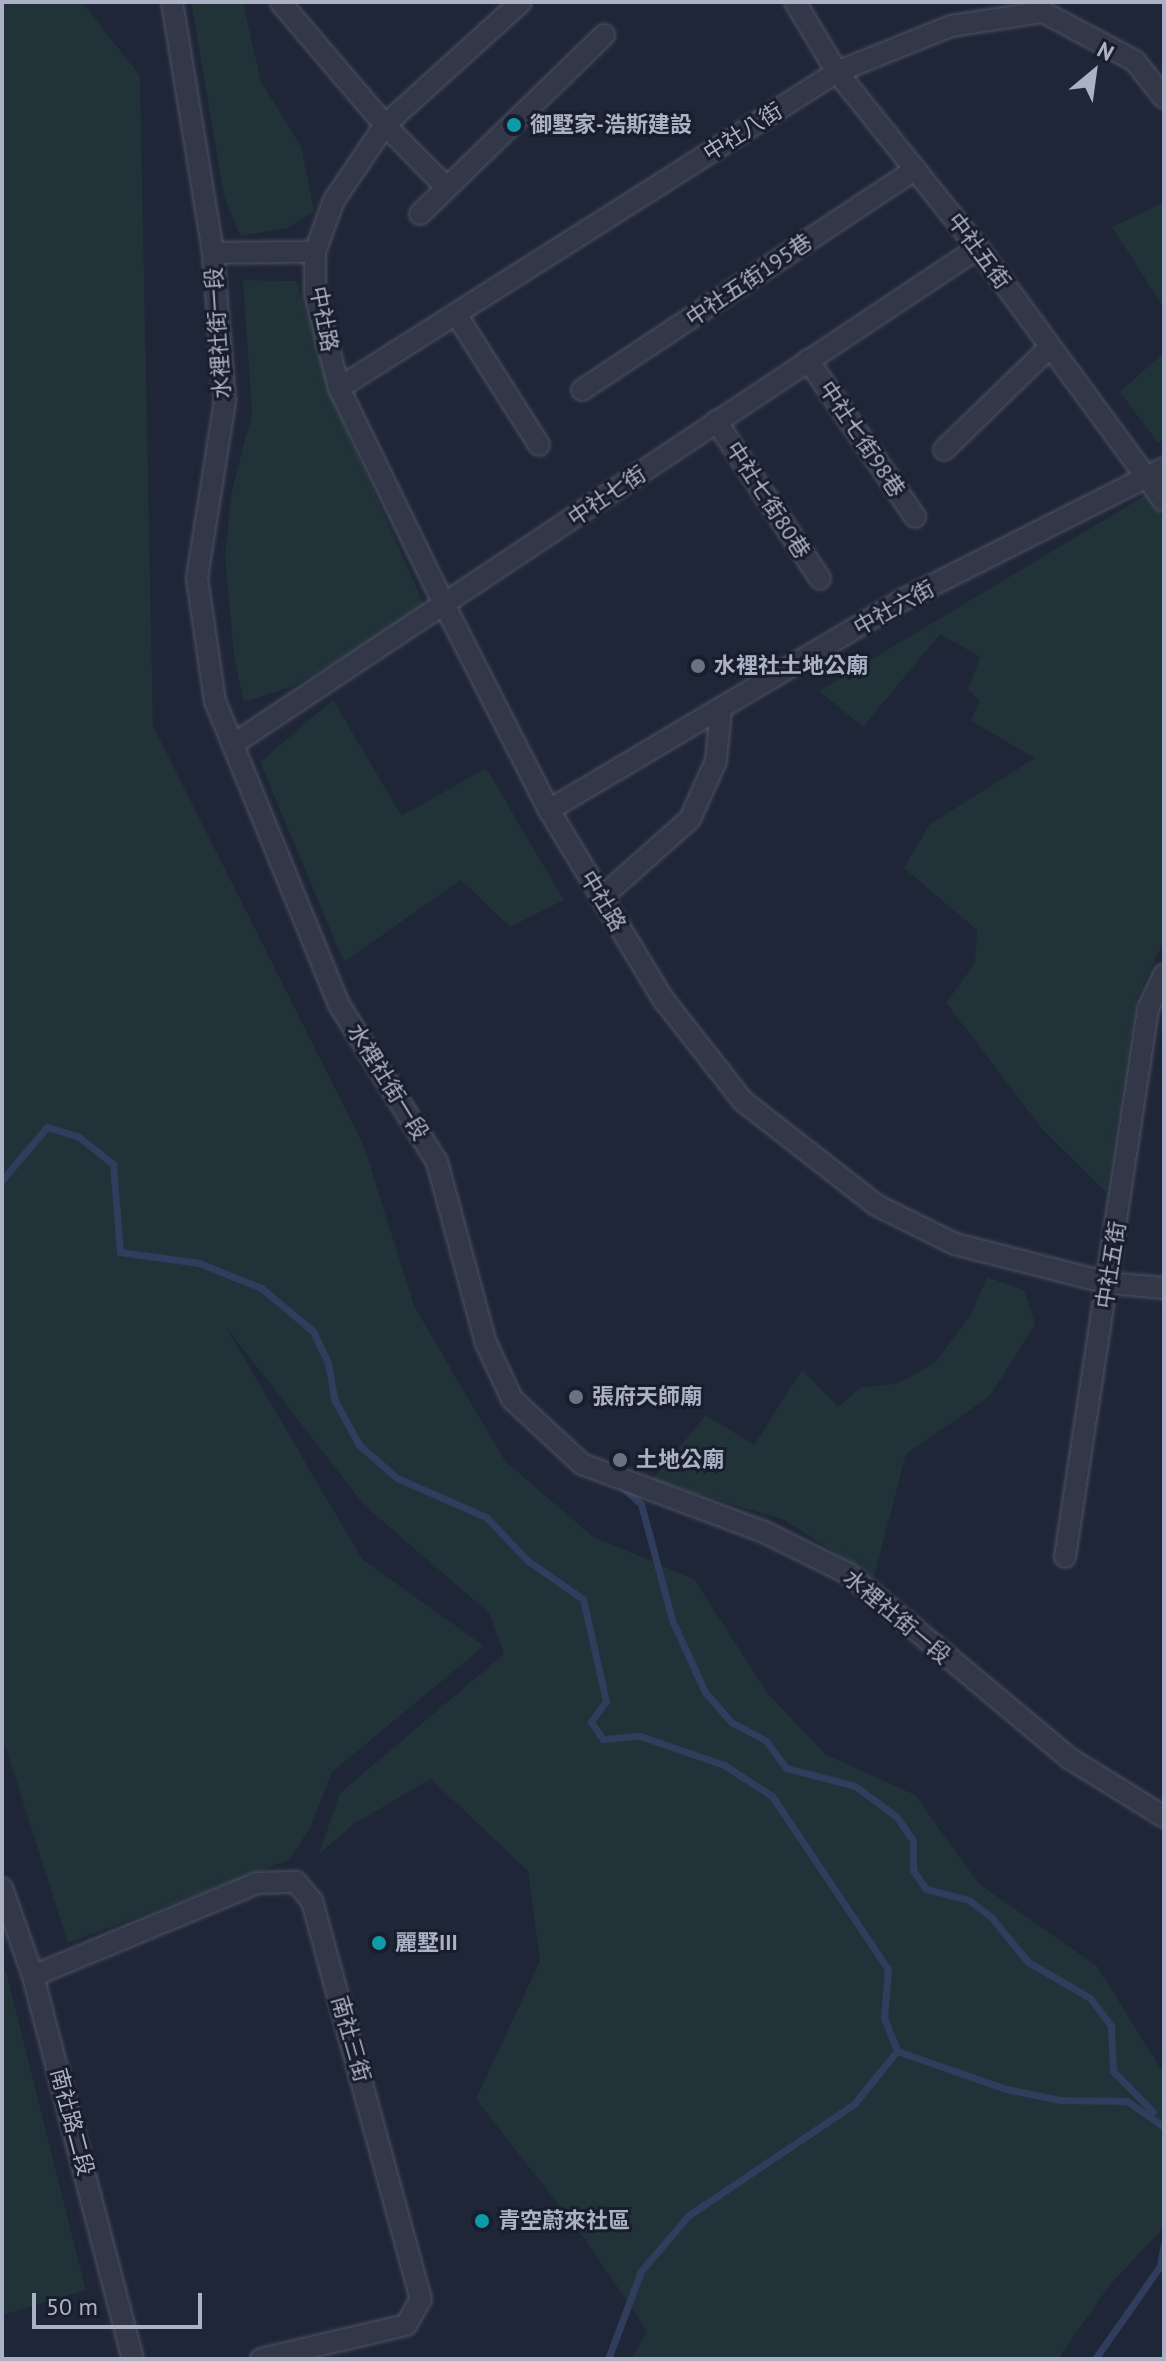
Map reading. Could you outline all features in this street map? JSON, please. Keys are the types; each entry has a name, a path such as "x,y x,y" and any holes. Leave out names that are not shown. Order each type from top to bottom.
{"street":[{"name":"水裡社街一段","path":"172,2 213,253 225,401 197,578 215,701 235,743 338,1003 437,1162 486,1343 512,1399 582,1464 764,1532 849,1574 1069,1758 1164,1817"},
{"name":"中社路","path":"521,2 385,125 334,200 315,252 315,295 339,388 445,606 549,810 601,898 697,1049 743,1101 806,1154 876,1205 955,1244 1108,1283 1164,1288"},
{"name":"中社五街","path":"795,2 837,72 978,248 1050,347 1156,474 1164,501"},
{"path":"281,3 385,125 447,188"},
{"name":"中社八街","path":"339,388 837,72 951,26 1043,12 1135,61 1164,98"},
{"path":"420,214 604,35"},
{"name":"中社五街195巷","path":"582,390 916,169"},
{"name":"中社七街","path":"235,743 445,606 716,421 978,248"},
{"path":"213,253 315,252"},
{"path":"456,314 539,445"},
{"path":"944,450 1050,347"},
{"name":"中社七街98巷","path":"808,360 915,517"},
{"name":"中社七街80巷","path":"716,421 820,579"},
{"name":"中社六街","path":"549,810 905,599 1156,474"},
{"path":"601,898 690,819 716,761 721,709"},
{"name":"中社五街","path":"1065,1557 1148,1009 1164,975"},
{"name":"南社三街","path":"33,1976 258,1883 296,1882 312,1901 421,2299 406,2325 261,2359"},
{"name":"南社路二段","path":"2,1888 33,1976 133,2359"}],"shaded area":[{"path":"2,2 82,2 140,76 153,726 364,1146 414,1306 505,1461 592,1536 694,1579 768,1694 825,1754 915,1795 979,1884 1097,1966 1164,2074 1164,2227 1109,2286 1058,2359 631,2359 647,2331 585,2239 476,2099 540,1961 528,1871 431,1779 355,1823 319,1854 340,1793 504,1654 489,1613 364,1505 226,1327 362,1559 484,1646 332,1772 311,1826 289,1860 68,1943 2,1736"},
{"path":"191,2 243,2 261,82 301,146 314,211 288,228 240,236 224,196"},
{"path":"1164,202 1164,308 1112,227"},
{"path":"243,280 296,281 337,409 426,609 294,686 244,702 234,656 225,556 232,490 252,414"},
{"path":"1164,352 1164,439 1158,443 1120,392"},
{"path":"1146,495 1164,519 1164,940 1136,1001 1106,1192 1044,1131 946,1003 975,963 977,930 904,868 930,824 1035,758 971,721 979,700 968,690 980,657 940,634 863,727 819,691"},
{"path":"333,700 402,816 486,768 564,900 510,927 461,880 344,962 260,762"},
{"path":"987,1277 1024,1290 1035,1324 990,1396 906,1454 874,1577 784,1520 652,1480 706,1415 754,1445 802,1370 838,1407 860,1388 899,1383 935,1363 970,1316"},
{"path":"6,1971 86,2290 2,2315 2,1972"}],"waterway":[{"path":"2,1180 47,1127 79,1137 113,1164 120,1252 199,1263 261,1288 313,1331 328,1363 335,1401 359,1445 397,1478 486,1517 528,1561 583,1599 606,1701 591,1722 603,1739 640,1736 724,1765 772,1796 888,1969 884,2018 897,2051 1006,2089 1060,2100 1127,2101 1164,2127"},
{"path":"621,1486 641,1504 672,1620 705,1692 731,1722 766,1741 786,1768 855,1786 897,1817 913,1841 913,1870 926,1889 969,1900 991,1917 1028,1962 1090,1998 1111,2026 1113,2071 1153,2112"},
{"path":"608,2359 641,2271 689,2215 854,2104 897,2051"},
{"path":"1095,2359 1160,2266 1164,2243"}],"place":[{"name":"御墅家-浩斯建設","path":"514,125"},
{"name":"水裡社土地公廟","path":"698,666"},
{"name":"張府天師廟","path":"576,1397"},
{"name":"土地公廟","path":"620,1460"},
{"name":"麗墅III","path":"379,1943"},
{"name":"青空蔚來社區","path":"482,2221"}]}
